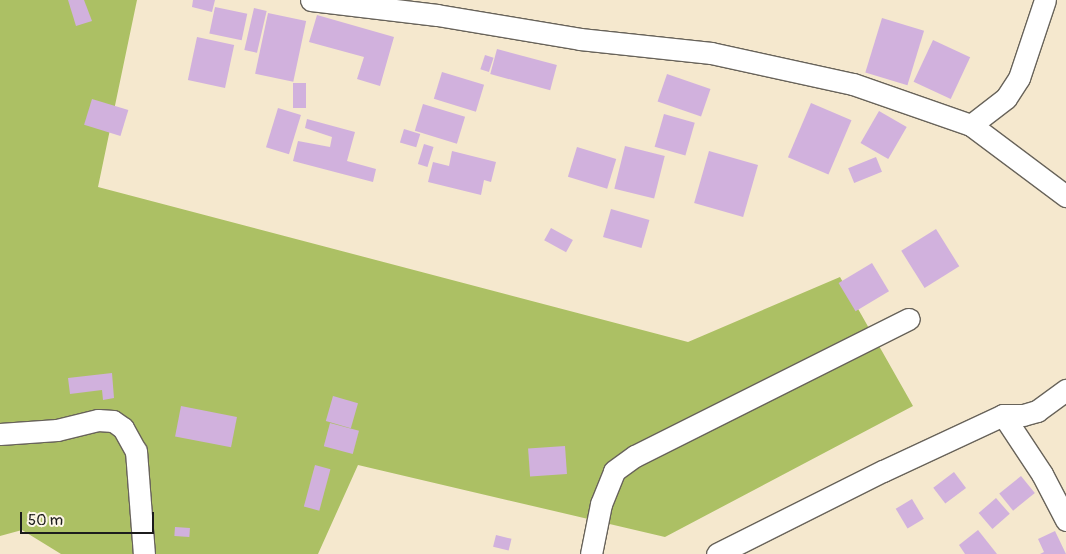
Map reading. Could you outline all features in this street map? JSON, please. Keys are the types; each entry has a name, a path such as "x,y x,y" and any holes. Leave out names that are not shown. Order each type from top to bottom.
{"street":[{"path":"311,0 437,15 580,39 711,53 853,84 971,125 1066,196"},
{"path":"971,125 1006,98 1018,78 1045,0"},
{"path":"591,554 601,504 614,470 635,456 909,319"},
{"path":"717,554 883,471 1004,415 1023,415 1037,411 1066,390"},
{"path":"1004,415 1042,474 1066,520"},
{"path":"0,434 57,430 98,420 113,420 123,428 136,451 144,554"}],"green space":[{"path":"0,0 137,0 98,187 688,342 840,277 913,406 665,537 358,465 318,554 61,554 22,530 0,536"}],"building":[{"path":"68,0 84,0 92,21 76,26"},
{"path":"193,0 215,0 212,12 192,7"},
{"path":"215,7 247,14 242,40 209,33"},
{"path":"254,8 267,11 257,53 244,50"},
{"path":"268,13 306,21 293,82 255,74"},
{"path":"317,15 394,37 380,86 357,79 364,57 309,42"},
{"path":"882,18 924,31 907,85 865,73"},
{"path":"197,37 234,45 225,88 188,80"},
{"path":"933,40 970,57 951,99 914,82"},
{"path":"497,49 557,65 550,90 490,74"},
{"path":"485,55 494,58 489,72 480,69"},
{"path":"442,72 484,85 476,112 434,99"},
{"path":"667,74 710,89 701,116 658,101"},
{"path":"293,83 306,83 306,108 293,108"},
{"path":"92,99 128,110 120,136 84,125"},
{"path":"811,103 852,120 828,175 788,157"},
{"path":"423,104 465,117 457,144 415,131"},
{"path":"278,108 301,115 289,154 266,147"},
{"path":"879,111 907,127 888,159 860,143"},
{"path":"664,114 695,123 685,156 655,147"},
{"path":"307,119 355,132 347,161 376,169 373,182 293,161 298,141 330,147 332,137 305,128"},
{"path":"404,129 420,134 416,147 400,142"},
{"path":"424,144 434,147 427,167 418,164"},
{"path":"625,146 665,156 654,199 614,189"},
{"path":"577,147 616,159 607,189 568,177"},
{"path":"452,151 496,162 491,182 484,180 481,195 428,182 433,162 449,166"},
{"path":"709,151 758,165 743,217 694,203"},
{"path":"876,157 882,172 854,183 848,168"},
{"path":"611,209 649,220 641,248 603,237"},
{"path":"551,228 573,240 566,252 544,240"},
{"path":"936,229 959,266 925,288 901,251"},
{"path":"872,263 889,291 856,311 839,283"},
{"path":"112,373 114,398 103,400 102,390 70,394 68,378"},
{"path":"333,396 358,403 351,428 326,421"},
{"path":"181,406 237,417 231,447 175,436"},
{"path":"330,423 359,431 353,454 324,446"},
{"path":"565,446 567,474 530,477 528,449"},
{"path":"315,465 330,469 319,511 304,507"},
{"path":"954,472 966,488 945,504 933,488"},
{"path":"1021,476 1035,493 1013,511 999,494"},
{"path":"996,498 1010,514 992,529 979,513"},
{"path":"912,499 924,519 908,529 896,509"},
{"path":"175,527 190,528 189,537 174,536"},
{"path":"978,530 997,554 965,554 959,545"},
{"path":"1055,531 1066,554 1040,554 1044,552 1038,539"},
{"path":"496,535 512,539 509,551 493,547"}]}
